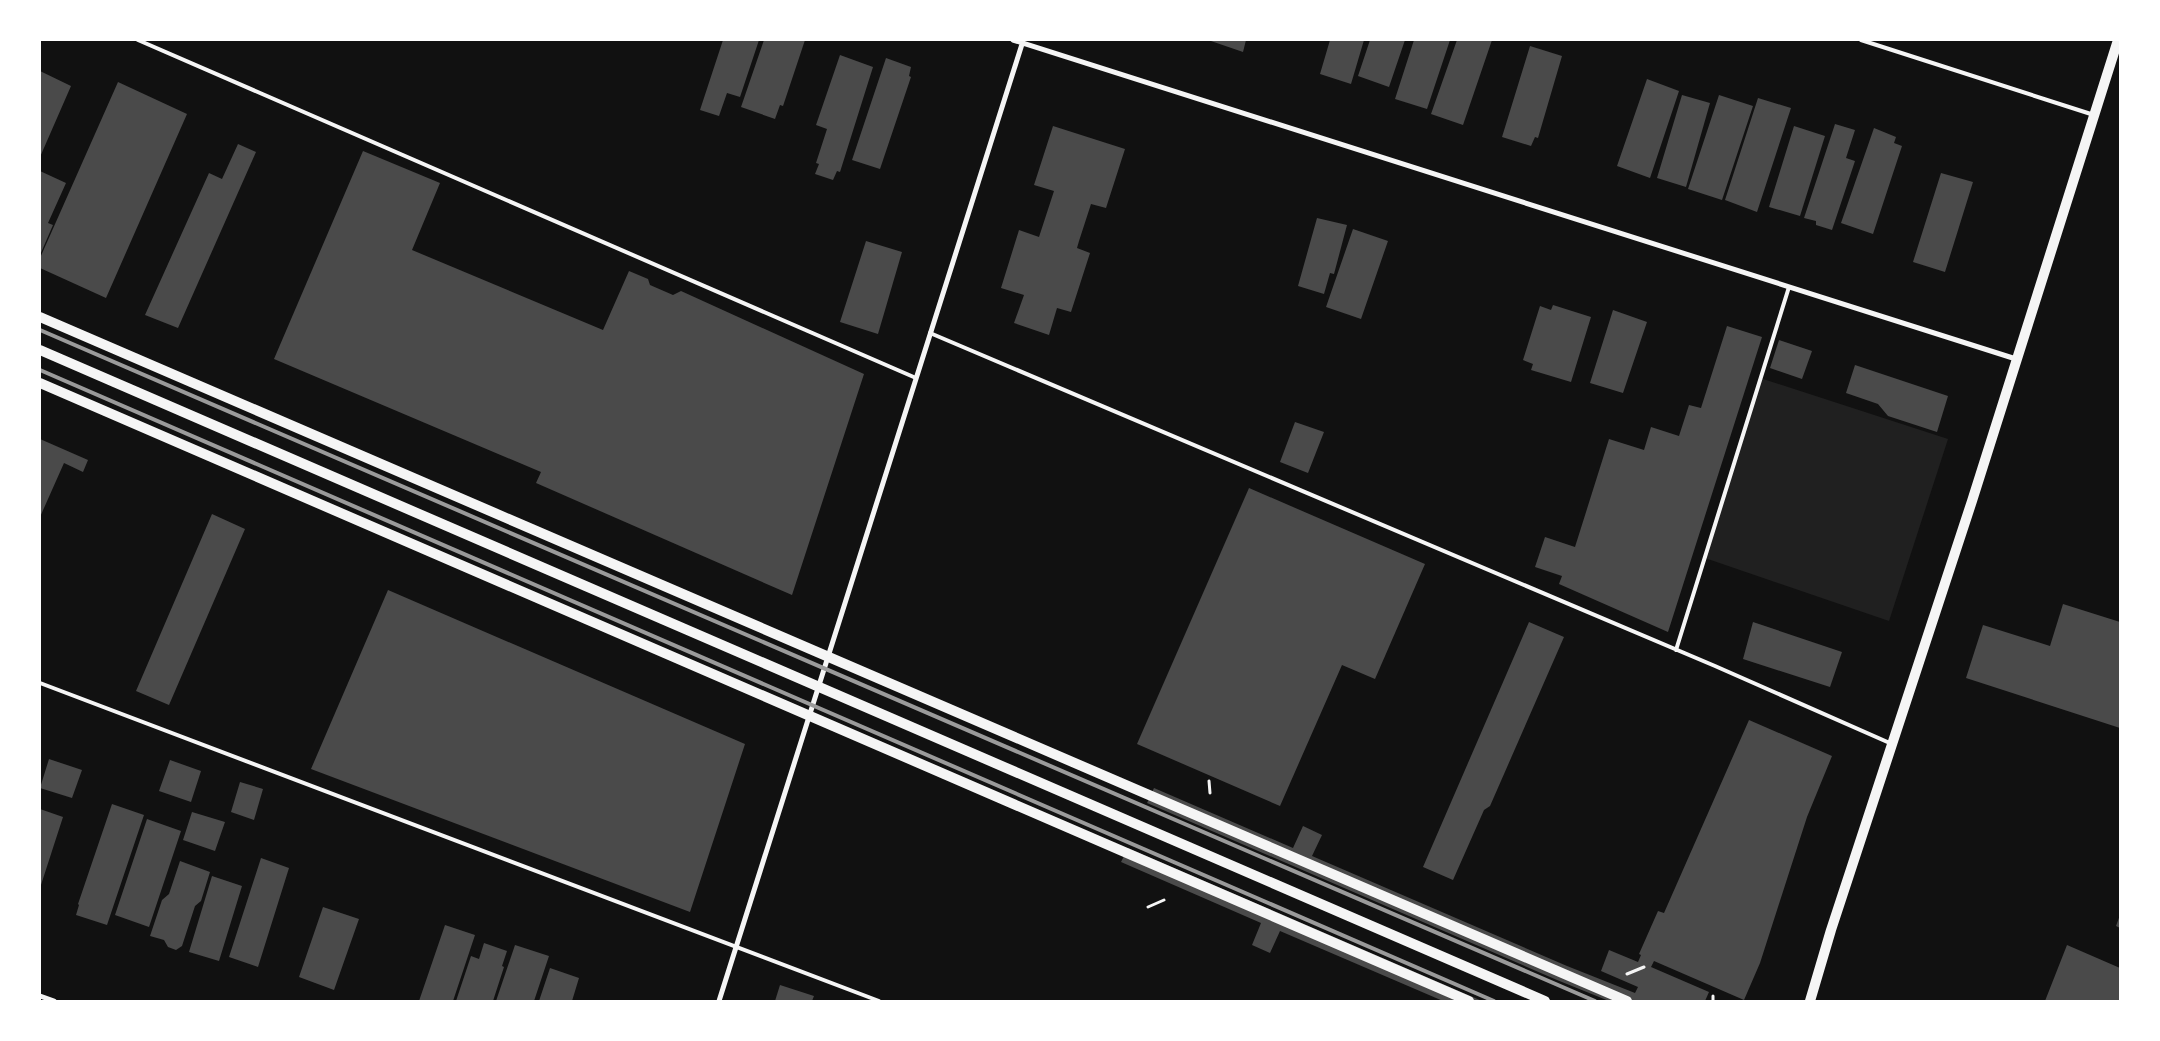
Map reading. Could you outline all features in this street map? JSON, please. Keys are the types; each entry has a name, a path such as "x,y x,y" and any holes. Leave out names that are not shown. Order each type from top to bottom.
{"main road":[{"path":"1810,1001 1831,930 2118,40"},
{"path":"40,317 1626,1001"},
{"path":"40,350 1545,1001"},
{"path":"40,383 1468,1001"}],"street":[{"path":"1013,40 1022,41 2016,360"},
{"path":"719,1001 1022,41"},
{"path":"40,996 54,1001"}],"lane":[{"path":"138,40 916,378"},
{"path":"1861,40 2094,115"},
{"path":"1676,650 1788,287"},
{"path":"930,333 1676,650 1892,744"},
{"path":"40,683 879,1001"}],"path":[{"path":"1209,781 1210,793"},
{"path":"1148,907 1164,900"},
{"path":"1627,974 1644,967"},
{"path":"1713,996 1713,1001"}],"shaded area":[{"path":"1760,378 1948,439 1889,621 1705,558"}],"building":[{"path":"723,40 759,40 740,97 727,93 719,116 700,110"},
{"path":"764,40 805,40 783,106 780,105 775,119 741,107"},
{"path":"1208,40 1246,40 1243,52"},
{"path":"1330,40 1364,40 1351,84 1320,74"},
{"path":"1370,40 1405,40 1389,87 1358,76"},
{"path":"1414,40 1450,40 1427,109 1395,99"},
{"path":"1457,40 1492,40 1463,125 1431,114"},
{"path":"1530,46 1562,56 1538,138 1535,137 1531,146 1502,137"},
{"path":"840,55 873,67 840,172 837,171 833,180 815,174 819,164 816,163 827,129 816,125"},
{"path":"886,58 911,67 909,76 911,77 880,169 852,160"},
{"path":"40,71 71,86 40,157"},
{"path":"1647,79 1679,91 1650,178 1617,166"},
{"path":"118,82 187,114 106,298 40,268 40,258"},
{"path":"1682,95 1710,103 1686,187 1657,178"},
{"path":"1719,95 1753,106 1722,200 1688,189"},
{"path":"1758,98 1791,108 1757,212 1725,200"},
{"path":"1835,124 1855,130 1846,158 1855,161 1832,230 1816,225 1816,221 1804,218"},
{"path":"1053,126 1125,149 1106,208 1091,204 1077,248 1090,253 1071,312 1057,308 1049,335 1014,323 1024,295 1001,288 1019,230 1039,237 1054,191 1034,185"},
{"path":"1794,126 1825,136 1800,216 1769,207"},
{"path":"1874,128 1896,137 1894,143 1902,146 1873,234 1841,223"},
{"path":"238,144 256,152 178,328 145,315 209,173 222,179"},
{"path":"363,151 440,183 412,250 603,330 629,271 648,279 650,285 673,295 681,291 864,374 792,595 536,483 541,472 274,359"},
{"path":"40,171 66,183 48,223 53,225 40,255"},
{"path":"1941,173 1973,182 1945,272 1913,262"},
{"path":"1317,218 1347,225 1334,274 1330,273 1324,294 1298,286"},
{"path":"1353,229 1388,241 1361,319 1326,307"},
{"path":"866,241 902,252 878,334 840,322"},
{"path":"1553,305 1591,317 1571,382 1531,370 1533,364 1523,360 1540,306 1551,310"},
{"path":"1613,310 1647,322 1623,393 1590,383"},
{"path":"1727,326 1762,337 1668,632 1559,584 1562,576 1535,567 1545,537 1575,547 1609,439 1644,450 1651,427 1679,436 1689,405 1701,408"},
{"path":"1779,340 1812,351 1802,379 1770,368"},
{"path":"1855,365 1948,396 1937,432 1888,416 1878,404 1846,393"},
{"path":"1295,422 1324,432 1308,473 1280,462"},
{"path":"40,439 88,460 83,472 64,463 40,517"},
{"path":"1249,488 1425,564 1375,679 1342,665 1280,806 1137,744"},
{"path":"212,514 245,529 169,705 136,691"},
{"path":"388,590 745,744 690,912 311,769"},
{"path":"2063,604 2120,622 2120,728 1966,678 1983,625 2050,646"},
{"path":"1529,622 1564,637 1490,806 1484,810 1453,880 1423,867"},
{"path":"1753,622 1842,652 1830,687 1743,659"},
{"path":"1749,720 1832,756 1807,817 1760,963 1744,1000 1654,961 1651,967 1709,992 1705,1001 1609,1001 1147,803 1154,788 1293,848 1303,826 1322,835 1312,856 1567,966 1635,993 1638,987 1601,971 1609,950 1638,962 1641,955 1639,954 1658,911 1664,913"},
{"path":"49,759 82,770 72,798 40,788"},
{"path":"170,760 201,771 191,802 159,791"},
{"path":"240,782 263,789 254,820 231,812"},
{"path":"112,804 144,815 107,925 76,915"},
{"path":"40,809 63,817 40,888"},
{"path":"192,812 225,822 215,851 183,840"},
{"path":"147,819 181,831 149,927 115,915"},
{"path":"1128,848 1482,1001 1443,1001 1280,931 1270,953 1252,945 1261,923 1121,862"},
{"path":"261,858 289,868 258,967 229,957"},
{"path":"180,861 210,872 201,901 195,906 182,946 176,950 168,947 164,940 150,936 162,900 169,894"},
{"path":"212,876 242,886 219,961 189,952"},
{"path":"323,907 359,919 334,990 299,977"},
{"path":"2120,915 2120,928 2116,926"},
{"path":"445,925 475,935 453,1001 419,1001"},
{"path":"484,943 507,951 493,1001 456,1001 471,956 479,959"},
{"path":"515,945 549,956 534,1001 496,1001"},
{"path":"2067,945 2120,968 2120,1001 2045,1001"},
{"path":"550,968 579,978 572,1001 539,1001"},
{"path":"780,985 814,996 812,1001 775,1001"}],"railway":[{"path":"40,330 1595,1001"},
{"path":"40,370 1494,1001"}]}
